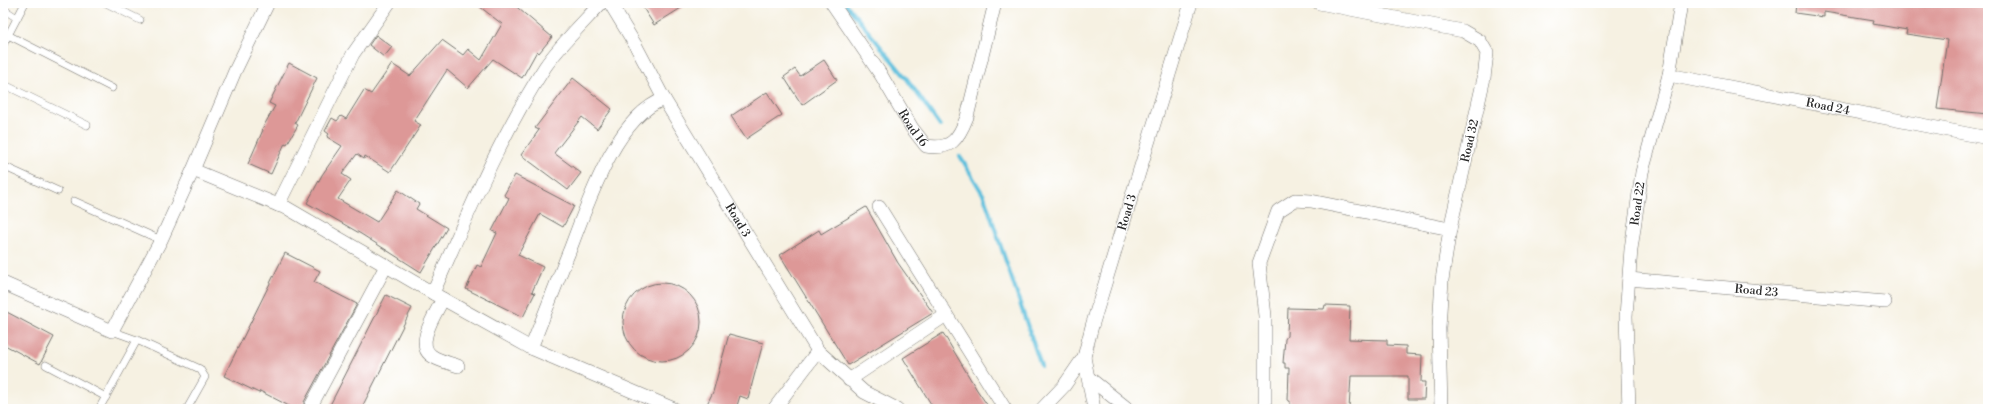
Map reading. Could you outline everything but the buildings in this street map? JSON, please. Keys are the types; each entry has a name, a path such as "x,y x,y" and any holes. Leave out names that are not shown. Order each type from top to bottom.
{"street":[{"path":"3,283 112,331 161,240 193,170 235,71 268,3"},
{"path":"278,205 353,54 389,3"},
{"path":"458,366 431,356 425,349 424,339 438,296 485,176 512,121 546,66 601,3"},
{"name":"Road 3","path":"610,3 636,46 664,98 818,351 864,392 897,409"},
{"name":"Road 16","path":"832,3 882,75 917,134 926,146 939,148 951,144 962,130 967,117 995,3"},
{"name":"Road 3","path":"1042,409 1064,386 1084,357 1092,326 1191,3"},
{"name":"Road 32","path":"1319,3 1463,31 1480,40 1487,53 1484,78 1450,229 1442,280 1439,328 1441,409"},
{"name":"Road 22","path":"1629,409 1626,316 1631,249 1642,172 1669,75 1681,3"},
{"name":"Road 24","path":"1669,75 1988,138"},
{"path":"531,348 599,174 631,123 651,103 664,98"},
{"path":"193,170 286,208 531,348 674,409"},
{"path":"1265,409 1265,316 1259,263 1278,211 1295,200 1311,201 1450,229"},
{"path":"879,207 1005,409"},
{"path":"311,406 386,266"},
{"name":"Road 23","path":"1629,279 1885,302"},
{"path":"849,380 946,315"},
{"path":"774,409 818,351"},
{"path":"1084,357 1094,409"},
{"path":"1089,378 1128,409"}],"lane":[{"path":"3,45 25,3"},
{"path":"106,3 140,20"},
{"path":"3,9 17,18"},
{"path":"8,35 112,88"},
{"path":"3,84 87,125"},
{"path":"3,166 58,191"},
{"path":"74,200 161,240"},
{"path":"112,331 137,340 200,369 205,377 187,409"},
{"path":"99,409 137,340"},
{"path":"46,365 106,397"}],"waterway":[{"path":"845,3 907,79 940,126"},
{"path":"960,156 984,196 1041,366"}]}
